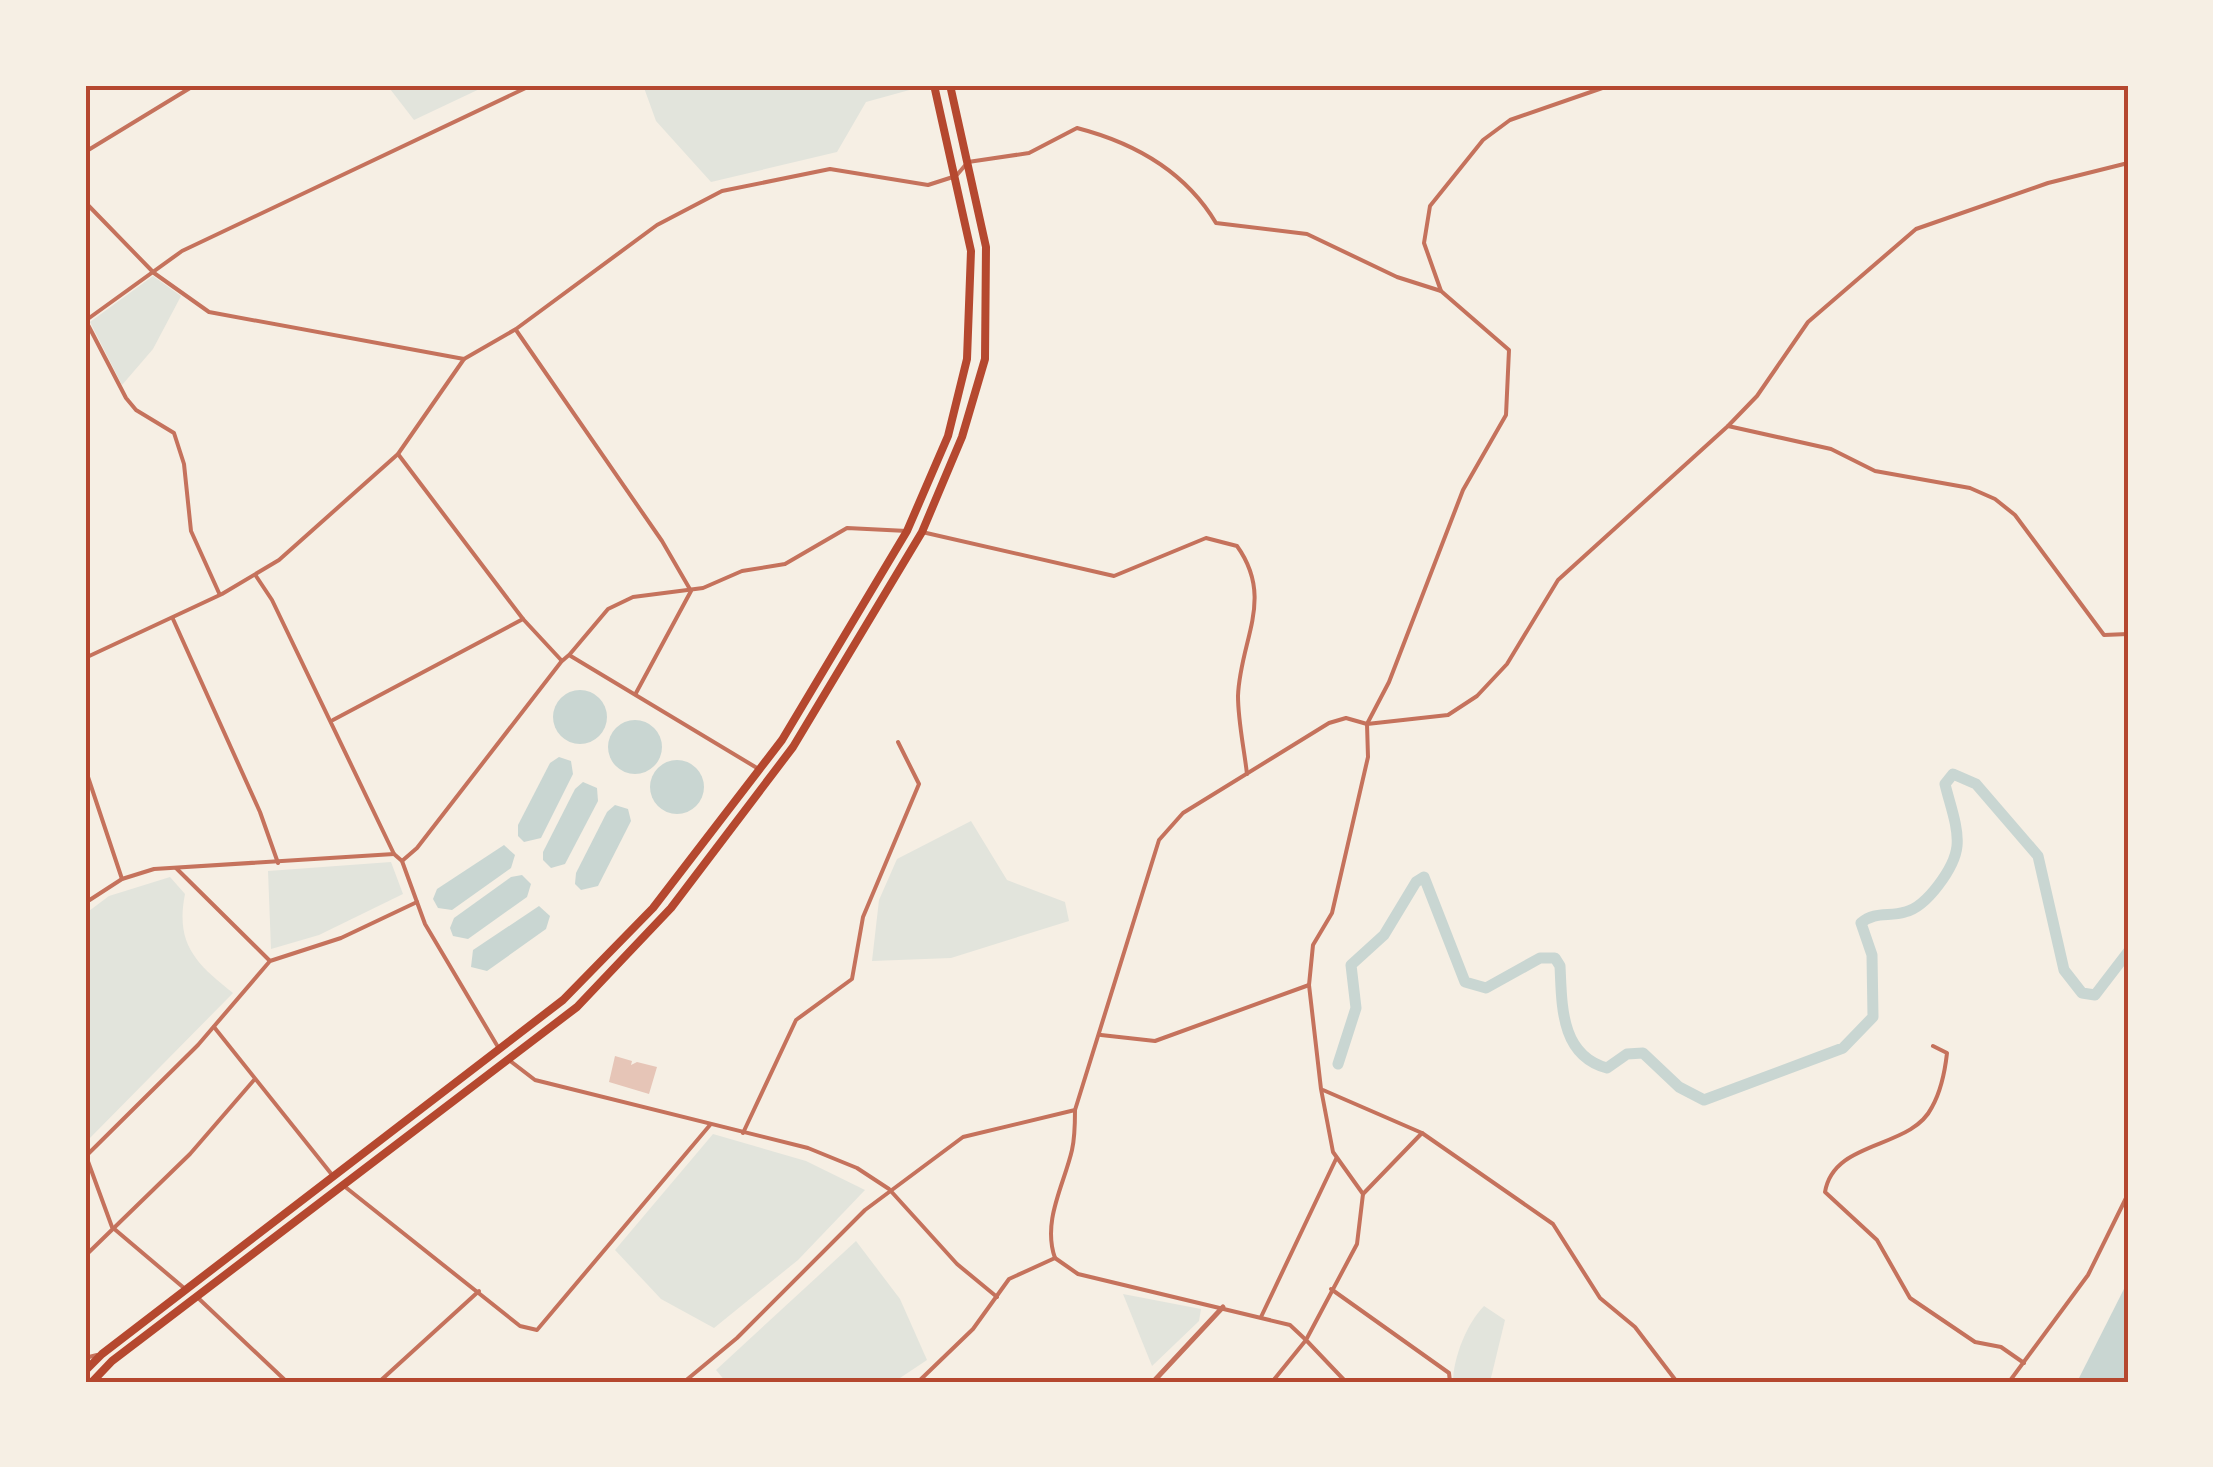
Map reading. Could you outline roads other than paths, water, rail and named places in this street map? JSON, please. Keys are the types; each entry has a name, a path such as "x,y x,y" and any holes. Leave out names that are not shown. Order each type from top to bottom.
{"main road":[{"path":"85,1372 185,1289 500,1052 602,964 761,771 907,531 948,436 967,360 971,252 934,85"},
{"path":"92,1382 196,1296 508,1060 616,971 671,908 771,778 877,613 922,532 962,437 984,360 986,247 950,85"}],"street":[{"path":"85,152 195,85"},
{"path":"220,595 191,531 184,464 174,433 136,410 126,398 85,321 182,251 265,208 532,85"},
{"path":"1442,291 1424,243 1430,206 1483,140 1510,120 1611,85"},
{"path":"85,658 256,576 398,454 464,359 516,330 658,225 722,190 830,169 928,185 956,176 968,162 1028,153 1077,128 1147,153 1200,196 1216,222 1307,234 1398,277 1442,291 1509,350 1506,414 1463,490 1389,682 1367,724 1368,758 1332,914 1313,944 1309,985 1321,1089 1337,1157 1362,1194"},
{"path":"1346,1382 1290,1325 1078,1274 1055,1258 1050,1246 1058,1186 1073,1149 1075,1110 1159,840 1183,812 1328,722 1346,718 1367,724 1448,715 1477,696 1508,664 1558,580 1758,396 1808,322 1916,229 2048,183 2128,163"},
{"path":"85,202 154,272 209,312 464,359"},
{"path":"516,330 662,541 690,590"},
{"path":"1728,426 1830,449 1875,470 1970,488 1995,498 2016,515 2104,634 2128,634"},
{"path":"398,454 523,619 562,661"},
{"path":"402,861 417,848 608,608 634,597 690,590 742,572 784,564 848,528 922,532 1015,550 1079,570 1114,576 1206,538 1238,546 1255,575 1254,612 1238,694 1246,774"},
{"path":"256,576 272,600 394,854 402,861 425,924 508,1060 536,1080 808,1148 857,1168 889,1189 957,1264 997,1297"},
{"path":"636,694 690,590"},
{"path":"172,618 260,812 278,863"},
{"path":"330,721 523,619"},
{"path":"569,655 771,778"},
{"path":"742,1133 796,1020 852,978 863,916 919,784 898,742"},
{"path":"85,768 122,879"},
{"path":"85,902 122,879 176,868 394,854"},
{"path":"176,868 270,961"},
{"path":"287,1382 196,1296 112,1227 86,1156 214,1027 270,961 341,938 417,902"},
{"path":"1101,1035 1155,1041 1309,985"},
{"path":"214,1027 332,1176 520,1326 537,1330 710,1125"},
{"path":"1933,1046 1946,1053 1932,1110 1912,1128 1853,1155 1828,1177 1825,1192 1878,1240 1910,1298 1975,1342 2002,1346 2024,1363"},
{"path":"85,1256 190,1154 254,1080"},
{"path":"1321,1089 1422,1133 1553,1224 1600,1298 1635,1327 1677,1382"},
{"path":"684,1382 737,1338 889,1189 963,1137 1075,1110"},
{"path":"1272,1382 1306,1340 1357,1244 1362,1194 1422,1133"},
{"path":"1261,1317 1337,1157"},
{"path":"2009,1382 2088,1274 2128,1194"},
{"path":"918,1382 973,1329 1009,1279 1055,1258"},
{"path":"1331,1289 1449,1373 1450,1382"},
{"path":"379,1382 480,1291"},
{"path":"1154,1382 1223,1307"},
{"path":"85,1358 102,1354"}],"waterway":[{"path":"1338,1064 1356,1008 1351,965 1384,935 1416,882 1424,877 1465,982 1486,988 1540,958 1555,958 1560,966 1563,1012 1572,1040 1580,1052 1607,1068 1627,1054 1643,1053 1679,1087 1704,1100 1843,1048 1873,1017 1872,955 1861,923 1905,912 1922,903 1955,855 1957,831 1945,784 1953,774 1976,784 2038,856 2064,970 2082,993 2095,995 2128,952"}]}
